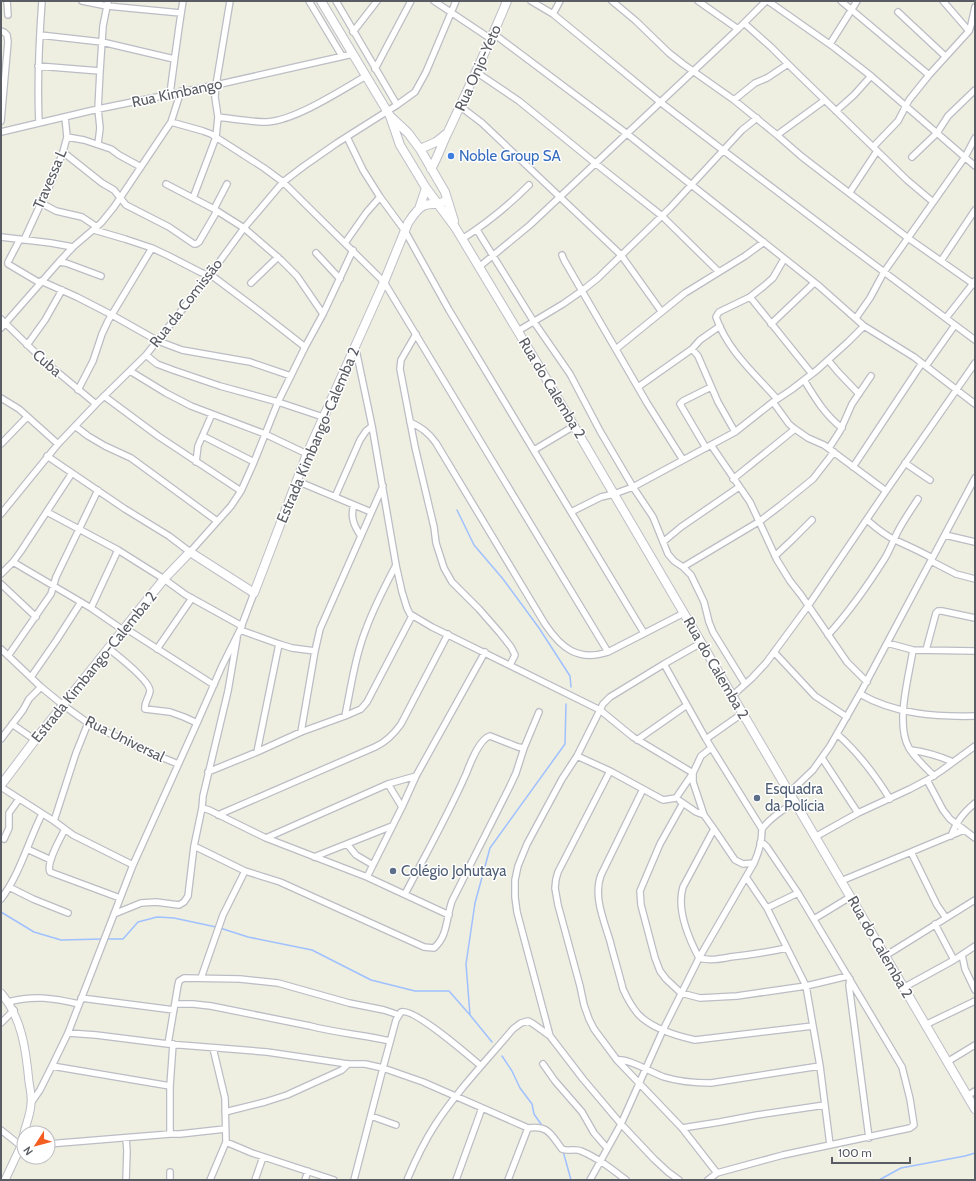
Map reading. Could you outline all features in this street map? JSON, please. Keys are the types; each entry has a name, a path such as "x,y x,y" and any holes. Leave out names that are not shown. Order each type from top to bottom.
{"main road":[{"name":"Rua do Calemba 2","path":"321,1 389,114 400,145 426,188 455,227 518,331 975,1109"},
{"name":"Rua Onjo-Yeto","path":"432,169 447,134 461,107 507,1"},
{"name":"Rua do Calemba 2","path":"389,114 411,137 432,169 448,199 455,227"},
{"path":"420,149 436,142 447,134"},
{"path":"400,145 405,139 411,137"},
{"path":"419,210 426,188"},
{"path":"419,210 424,205 439,204 448,199"},
{"name":"Estrada Kimbango-Calemba 2","path":"254,593 307,454 384,282 408,223 419,210"},
{"path":"190,552 254,593"},
{"name":"Estrada Kimbango-Calemba 2","path":"1,786 62,705 108,648 164,579 190,552"}],"street":[{"path":"7,1 8,15"},
{"path":"39,123 38,66 42,1"},
{"path":"82,1 182,13"},
{"path":"170,94 174,59 184,1"},
{"path":"193,198 216,137 218,117 215,97 216,85 230,1"},
{"path":"309,1 342,56"},
{"path":"336,1 397,105"},
{"path":"353,32 377,1"},
{"path":"375,69 411,1"},
{"path":"434,1 451,13 492,37 626,133 764,242 864,326 924,365 975,404"},
{"name":"Rua da Comissão","path":"1,514 47,456 158,341 209,276 244,228 283,182 347,137 389,114 397,105 415,92 426,72 456,1"},
{"path":"531,1 553,14 660,102 975,340"},
{"path":"553,14 560,1"},
{"path":"612,1 670,53 757,118 801,156 850,192 908,238 974,283 946,318"},
{"path":"698,1 738,29"},
{"path":"479,267 530,225 767,1 830,44 871,76 975,166"},
{"path":"841,1 929,75"},
{"path":"830,44 857,1"},
{"path":"943,1 969,31"},
{"path":"98,144 100,128 98,109 103,26 108,4"},
{"path":"850,192 875,149 898,121 913,95 945,56 969,31 975,7"},
{"path":"898,12 945,56"},
{"path":"744,22 907,180 933,202"},
{"path":"1,32 4,32 7,35 1,121"},
{"path":"40,35 102,42 174,59"},
{"name":"Rua Kimbango","path":"1,132 98,109 216,85 353,54"},
{"path":"734,100 755,84 788,64"},
{"path":"38,66 100,71"},
{"path":"476,73 519,101 662,216 719,272"},
{"path":"218,117 268,122 280,119 303,111 366,76"},
{"path":"836,111 854,95 871,76"},
{"path":"912,156 937,133 948,116 975,90"},
{"path":"1,328 40,282 73,247 96,228 121,198 171,122 181,91"},
{"path":"777,135 825,100"},
{"path":"461,107 482,123 621,255 661,311"},
{"name":"Travessa L","path":"40,282 8,264 8,262 22,240 51,183 67,137 65,117"},
{"path":"518,331 564,304 598,278 662,216 742,130 757,118"},
{"path":"171,122 204,131 216,137 283,182 384,282 608,652"},
{"path":"67,137 98,144 111,149 141,167"},
{"path":"347,137 363,170 380,197 405,231 446,304 644,633"},
{"path":"856,318 870,298 884,272 965,157 975,138"},
{"path":"63,152 102,183 114,190 126,205 169,227 194,244 199,242 227,184"},
{"path":"166,184 215,210 244,228 278,257 297,276 323,314"},
{"path":"462,239 477,230 511,203 529,185"},
{"path":"345,243 366,213 380,197"},
{"path":"41,202 56,212 82,217 96,228 152,248 214,278 305,347"},
{"path":"941,261 975,210"},
{"path":"477,230 534,322 570,374 600,431 633,488 653,517 668,554 691,576 700,593 713,632 745,684"},
{"path":"1,237 51,242 73,247"},
{"path":"616,349 685,293 745,256 764,242"},
{"path":"78,390 93,361 102,334 152,248"},
{"name":"Estrada Kimbango-Calemba 2","path":"190,552 241,491 278,402 323,314 353,250"},
{"path":"316,253 340,279"},
{"path":"562,255 638,387 683,460"},
{"path":"251,283 278,257"},
{"path":"784,259 773,278 750,297 718,314 716,317 728,341 775,401 789,424 808,438 829,448 886,491"},
{"path":"59,262 66,263 101,276"},
{"path":"40,282 62,290 112,315 158,341 182,350 250,362 292,376"},
{"path":"771,324 814,283"},
{"path":"27,345 62,290"},
{"path":"750,297 812,374"},
{"name":"Cuba","path":"1,319 43,360 96,404"},
{"path":"853,467 924,365 955,325"},
{"path":"638,387 692,349 700,340 720,326"},
{"path":"571,512 601,497 633,488 735,432 812,374 864,326"},
{"path":"416,334 403,356 400,365 400,375 434,527 436,543 444,568 452,582 479,609 512,647 515,655 510,665"},
{"path":"355,345 372,426 396,565 407,608 412,616 600,710 620,728 637,740 693,773"},
{"path":"692,349 700,361 727,420 735,432"},
{"path":"146,355 157,364 173,370 220,386 278,402 323,417"},
{"path":"828,360 848,384 859,394"},
{"path":"732,696 752,678 774,652 808,606 955,390 974,365"},
{"path":"130,371 191,406 265,434 307,454"},
{"path":"829,448 842,428 850,409 871,376"},
{"path":"804,380 824,411 833,422 842,428"},
{"path":"711,387 680,404 708,447 750,502 775,556 790,581 847,662 866,682"},
{"path":"104,396 158,436 241,491"},
{"path":"1,398 18,409 58,444"},
{"path":"196,462 198,446 212,414"},
{"path":"1,444 27,417"},
{"path":"410,422 428,433 436,443 544,624 555,638 568,648 585,656 599,655 608,652 684,613"},
{"path":"75,426 105,446 131,458 217,521"},
{"path":"334,497 360,440 366,431 372,426"},
{"path":"534,450 574,426"},
{"path":"733,479 795,429"},
{"path":"203,436 254,462"},
{"path":"683,567 760,521 813,479 834,452"},
{"path":"47,456 125,509 169,536 190,552"},
{"path":"905,463 930,480"},
{"path":"1,574 12,562 72,474"},
{"path":"789,793 810,774 837,734 860,694 975,478"},
{"path":"297,481 371,512"},
{"path":"301,732 320,629 383,486"},
{"path":"663,542 681,527 739,487"},
{"path":"8,656 51,594 56,577 98,490"},
{"path":"828,635 857,601 895,540 900,528 918,499"},
{"path":"354,505 352,520 360,536"},
{"path":"47,512 118,550 164,579 240,631 292,648 315,651"},
{"path":"775,556 812,520"},
{"path":"866,520 887,536 915,548 931,560 956,574 975,578"},
{"path":"945,535 975,542"},
{"path":"91,608 118,550"},
{"path":"12,562 91,608 214,685"},
{"path":"345,716 354,671 365,629 375,605 396,565"},
{"path":"1,584 36,617"},
{"path":"26,1125 32,1103 68,1033 133,865 222,666 240,631 254,593"},
{"path":"157,649 192,598"},
{"path":"31,677 56,641 80,602"},
{"path":"926,650 936,613 938,611 975,618"},
{"path":"208,772 301,732 357,711 367,702 412,616"},
{"path":"114,914 141,903 156,902 179,905 184,902 188,896 194,846 203,796 219,732 240,631"},
{"path":"218,815 375,747 388,739 401,724 448,634"},
{"path":"550,1036 517,912 515,880 518,866 527,844 562,779 577,756 602,704 610,697 701,643"},
{"path":"887,643 913,650 975,651"},
{"path":"257,752 279,644"},
{"path":"108,648 136,672 149,687 150,691 144,705 145,709 170,712 197,723"},
{"path":"913,650 903,710 904,735 911,750 934,776"},
{"name":"Rua Universal","path":"2,652 62,705 88,723 142,749 178,764"},
{"path":"367,877 416,776 485,652"},
{"path":"774,652 815,696 847,717"},
{"path":"664,664 706,740 762,829"},
{"path":"222,666 232,670"},
{"path":"1,739 29,699 41,687"},
{"path":"860,694 878,703 903,710 942,716 975,716"},
{"path":"637,740 687,705"},
{"path":"194,846 245,872 280,882 403,938 434,948 441,941 448,921 452,901 516,773 524,748 539,712"},
{"path":"706,740 743,713"},
{"path":"54,821 88,723"},
{"path":"12,724 35,740"},
{"path":"837,734 850,744 890,798"},
{"path":"406,894 474,756 486,737 490,736 524,748"},
{"path":"815,837 858,813 927,780 975,746"},
{"path":"676,798 693,773 701,756 711,748"},
{"path":"911,750 923,751 953,762"},
{"path":"577,756 663,800 676,798 696,812 704,815"},
{"path":"822,758 858,813"},
{"path":"610,772 558,872 556,879 555,888 558,906 584,1005 594,1029 617,1060 682,1128 717,1173"},
{"path":"693,773 693,782 704,815 735,860 743,864 754,863"},
{"path":"266,838 388,784 416,776"},
{"path":"927,780 943,810 950,819 975,838"},
{"path":"388,784 402,807"},
{"path":"1,786 65,829 133,865"},
{"path":"643,789 599,881 599,900 623,990 639,1015 663,1030 695,1040 813,1026"},
{"path":"4,839 9,828 9,813 19,799"},
{"path":"590,1180 621,1124 663,1030 699,958 754,863 759,850 762,829 777,814 795,802"},
{"path":"951,836 956,824 965,811 975,802"},
{"path":"683,803 660,844 642,884 640,897 653,952 660,971 666,979 681,993 700,998 736,996 806,986 849,977"},
{"path":"202,808 266,838 367,877 448,915"},
{"path":"1,899 9,887 42,814"},
{"path":"314,856 392,826"},
{"path":"65,829 48,868 52,874 120,898"},
{"path":"714,829 682,888 681,894 681,908 693,947 699,958 714,960 787,948"},
{"path":"841,881 964,830"},
{"path":"708,1180 717,1173 783,1155 869,1138 910,1128 914,1125 907,1085 902,1067 798,893 768,848 764,844 760,843"},
{"path":"346,844 356,855 373,865"},
{"path":"27,849 51,860"},
{"path":"910,852 937,905 946,918"},
{"path":"201,978 223,915 245,872"},
{"path":"746,877 766,908 806,986 820,1066 830,1145"},
{"path":"9,887 33,899 68,913"},
{"path":"766,908 798,893"},
{"path":"814,919 850,897"},
{"path":"885,956 975,900"},
{"path":"935,924 954,960"},
{"path":"904,988 954,960 975,946"},
{"path":"962,954 965,969 975,990"},
{"path":"849,977 869,1138"},
{"path":"170,1134 170,1044 174,1007 179,981 184,978 240,979 278,983 399,1015"},
{"path":"1,993 14,1010 20,1028 28,1063 32,1103"},
{"path":"8,1002 23,998 37,998 174,1007 193,1004 390,1041"},
{"path":"925,1025 975,1001"},
{"path":"1,1023 14,1010"},
{"path":"354,1180 390,1041 399,1015 402,1011 417,1018 445,1036 481,1066"},
{"path":"407,1180 427,1138 436,1123 481,1066 513,1029 521,1022 528,1021 550,1036 583,1079 621,1124 654,1159 679,1180"},
{"path":"68,1033 170,1044 267,1052 348,1064 365,1064 383,1068 423,1082 528,1128 542,1127 547,1130 565,1151 579,1150 600,1161 626,1180"},
{"path":"947,1062 975,1045"},
{"path":"210,1180 226,1142 224,1090 213,1048"},
{"path":"617,1060 624,1060 664,1076 694,1083 711,1083 820,1066"},
{"path":"225,1112 287,1095 342,1070 348,1064"},
{"path":"542,1064 582,1112 594,1132 607,1148"},
{"path":"52,1066 170,1086"},
{"path":"966,1096 975,1091"},
{"path":"682,1128 825,1105"},
{"path":"456,1180 482,1108"},
{"path":"371,1116 396,1124"},
{"path":"508,1180 528,1128"},
{"path":"56,1143 225,1129"},
{"path":"1,1130 16,1141"},
{"path":"126,1138 126,1180"},
{"path":"226,1142 263,1157 334,1180"},
{"path":"255,1180 263,1157"},
{"path":"5,1180 16,1158"},
{"path":"305,1180 308,1171"},
{"path":"170,1172 170,1180"}],"waterway":[{"path":"457,510 474,545 503,579 539,628 570,676 571,687"},
{"path":"492,1042 470,1015 466,964 475,903 490,848 565,744 566,704"},
{"path":"1,912 34,932 61,940 103,939"},
{"path":"107,939 123,939 138,922 157,917 174,918 216,927"},
{"path":"220,928 248,937 312,950 371,980 415,991 449,991 470,1015"},
{"path":"502,1056 512,1071 520,1088 532,1104 534,1114 543,1127"},
{"path":"563,1151 571,1180"},
{"path":"879,1180 901,1168 975,1153"}],"place":[{"name":"Noble Group SA","path":"451,156"},
{"name":"Esquadra da Polícia","path":"757,798"},
{"name":"Colégio Johutaya","path":"393,871"}]}
